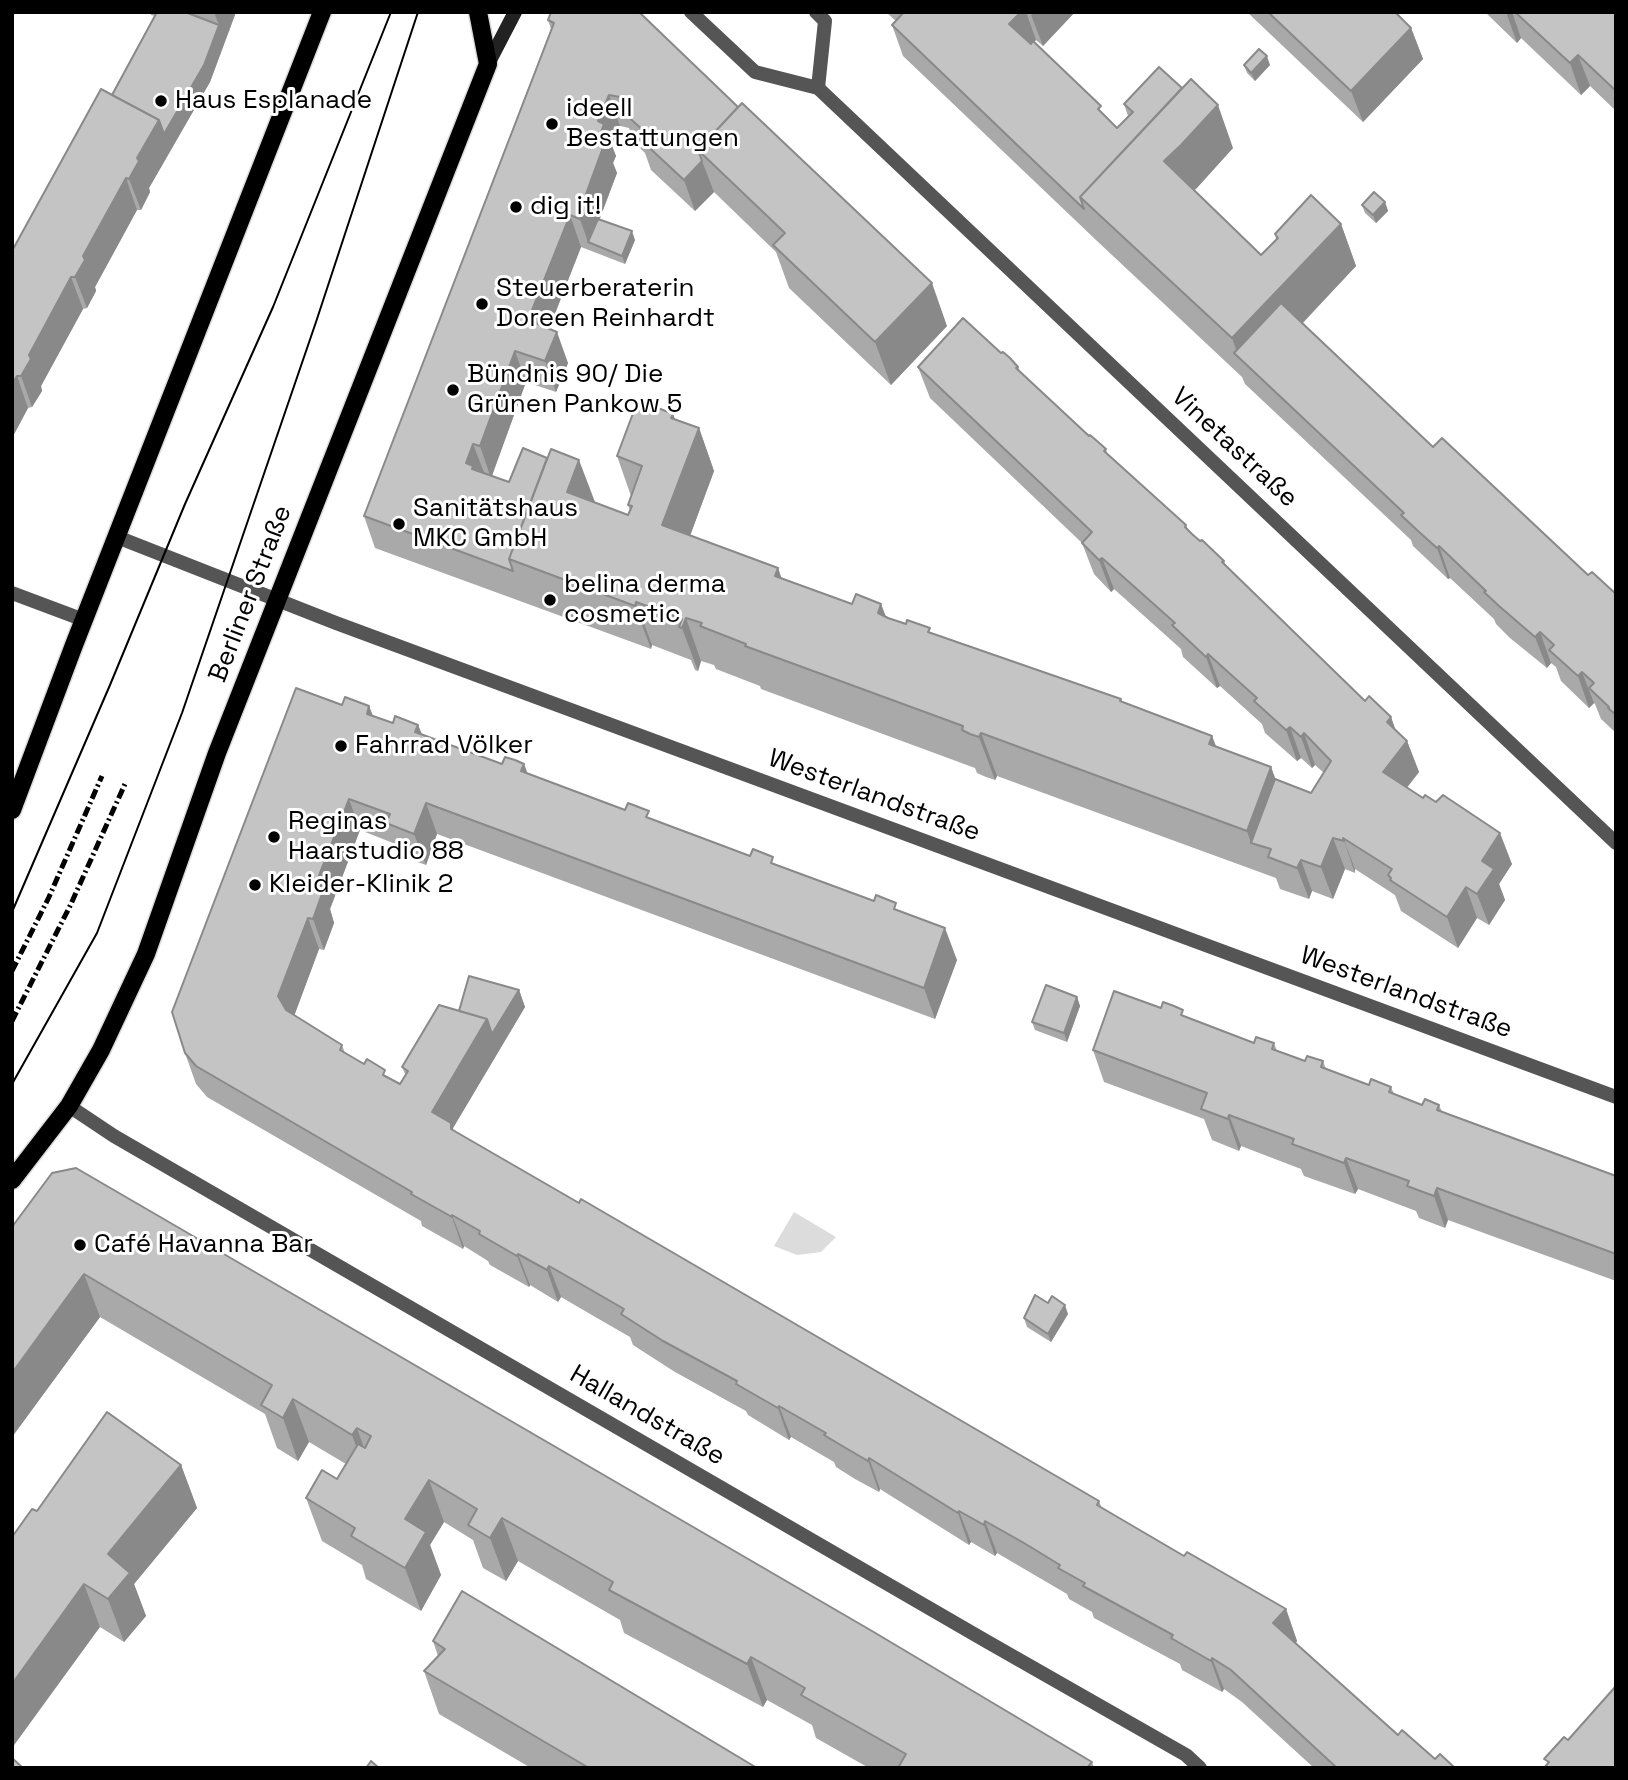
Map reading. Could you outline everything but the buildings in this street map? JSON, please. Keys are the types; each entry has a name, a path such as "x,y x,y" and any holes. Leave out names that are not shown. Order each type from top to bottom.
{"main road":[{"path":"12,810 322,12"},
{"path":"478,12 488,64"},
{"name":"Berliner Straße","path":"12,1180 69,1106 102,1050 146,954 217,753 488,64 515,12"}],"street":[{"name":"Vinetastraße","path":"691,12 755,72 818,88 1616,843"},
{"path":"816,12 825,21 818,88"},
{"name":"Westerlandstraße","path":"117,537 277,600 1616,1097"},
{"path":"12,593 85,620"},
{"name":"Hallandstraße","path":"69,1106 114,1136 1186,1755 1200,1768"}],"shaded area":[{"path":"794,1212 836,1237 821,1252 797,1255 774,1246"}],"tram line":[{"path":"12,912 185,504 273,307 391,12"},
{"path":"12,1084 97,933 182,713 316,322 418,12"}],"railway":[{"path":"12,971 49,897 102,776"},
{"path":"12,1021 70,906 125,784"}],"place":[{"name":"Haus Esplanade","path":"161,101"},
{"name":"ideell Bestattungen","path":"552,124"},
{"name":"dig it!","path":"516,207"},
{"name":"Steuerberaterin Doreen Reinhardt","path":"482,304"},
{"name":"Bündnis 90/ Die Grünen Pankow 5","path":"453,390"},
{"name":"Sanitätshaus MKC GmbH","path":"399,524"},
{"name":"belina derma cosmetic","path":"550,600"},
{"name":"Fahrrad Völker","path":"341,746"},
{"name":"Reginas Haarstudio 88","path":"274,837"},
{"name":"Kleider-Klinik 2","path":"255,885"},
{"name":"Café Havanna Bar","path":"80,1245"}]}
